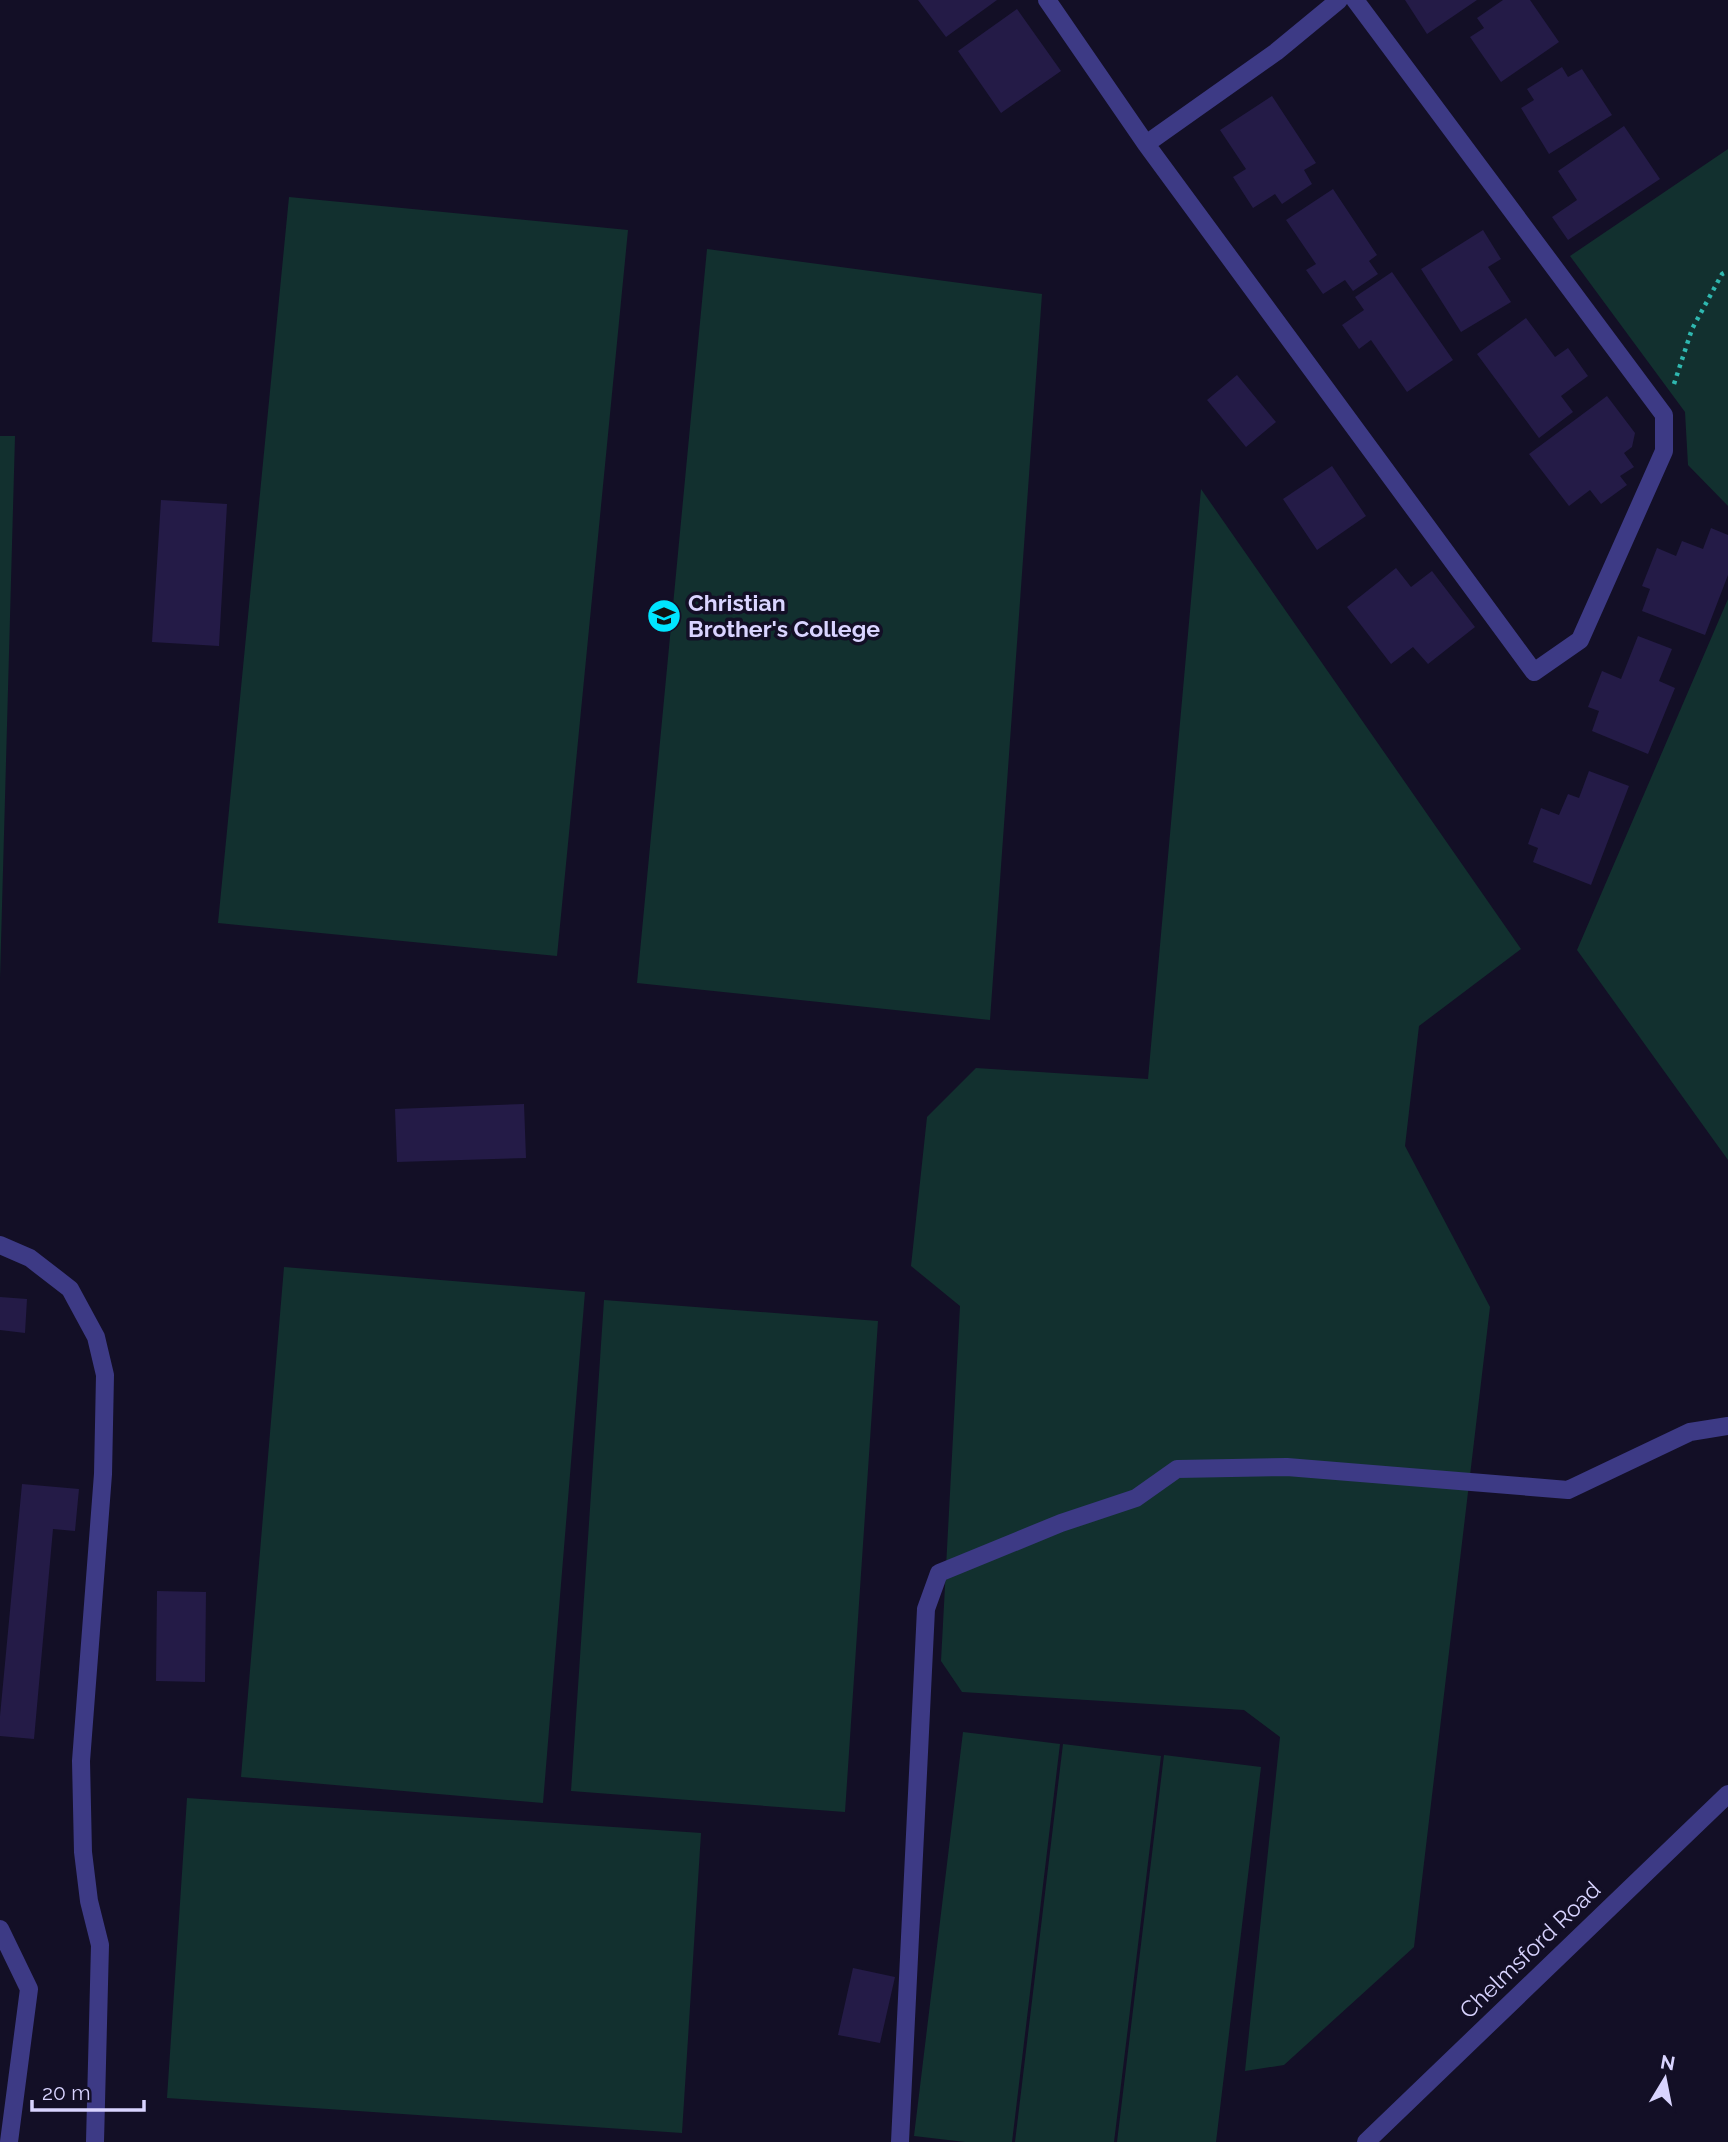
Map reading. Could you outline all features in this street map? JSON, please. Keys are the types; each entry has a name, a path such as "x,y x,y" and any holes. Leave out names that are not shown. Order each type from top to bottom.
{"street":[{"path":"1047,0 1146,144 1534,672 1580,640 1664,451 1664,415 1355,0"},
{"path":"1146,144 1276,52 1339,0"},
{"path":"0,1245 30,1258 70,1289 96,1337 105,1375 103,1474 81,1761 83,1852 89,1901 100,1945 94,2142"},
{"path":"900,2142 926,1609 939,1573 1061,1524 1136,1498 1177,1469 1287,1467 1568,1490 1690,1432 1728,1426"},
{"name":"Chelmsford Road","path":"1366,2142 1728,1794"},
{"path":"0,1928 29,1989 9,2142"}],"path":[{"path":"1664,415 1692,329 1722,274 1728,271"}],"green space":[{"path":"1728,149 1728,506 1688,465 1685,412 1570,256"},
{"path":"289,197 628,230 557,956 218,923"},
{"path":"707,249 1042,294 990,1020 637,983"},
{"path":"0,436 15,436 0,979"},
{"path":"1201,489 1521,949 1419,1026 1405,1146 1490,1307 1414,1947 1284,2065 1245,2071 1280,1737 1244,1710 962,1692 941,1661 960,1306 911,1266 927,1117 976,1068 1148,1079"},
{"path":"1728,599 1728,1160 1577,950"},
{"path":"284,1267 585,1292 543,1803 241,1777"},
{"path":"604,1300 878,1321 845,1812 571,1791"},
{"path":"963,1732 1060,1744 1012,2142 965,2142 914,2136"},
{"path":"1063,1744 1161,1756 1114,2142 1015,2142"},
{"path":"1164,1755 1261,1767 1216,2142 1117,2142"},
{"path":"187,1798 701,1833 682,2133 167,2098"}],"building":[{"path":"918,0 997,0 946,37"},
{"path":"1405,0 1477,0 1427,34"},
{"path":"1503,0 1530,0 1559,42 1501,82 1470,37 1484,28 1477,18"},
{"path":"1017,9 1061,71 1001,113 958,51"},
{"path":"1562,67 1568,77 1582,69 1612,115 1549,154 1521,108 1534,100 1527,89"},
{"path":"1272,96 1316,163 1304,170 1312,184 1282,204 1275,194 1253,208 1233,177 1246,169 1220,130"},
{"path":"1624,126 1660,179 1568,240 1552,217 1577,200 1558,171"},
{"path":"1333,189 1377,255 1369,261 1378,274 1353,291 1345,280 1323,294 1306,270 1316,264 1286,220"},
{"path":"1483,230 1501,259 1488,267 1511,302 1461,332 1421,269"},
{"path":"1392,272 1453,360 1407,392 1371,340 1359,349 1342,325 1364,310 1355,297"},
{"path":"1526,318 1555,357 1568,348 1588,376 1561,396 1573,412 1539,438 1477,354"},
{"path":"1237,375 1276,422 1246,447 1207,400"},
{"path":"1607,396 1635,433 1632,447 1624,453 1634,467 1620,476 1627,485 1601,504 1590,490 1569,506 1529,454"},
{"path":"1332,466 1366,516 1317,550 1283,499"},
{"path":"161,500 227,504 219,646 152,642"},
{"path":"1711,528 1728,535 1728,575 1705,635 1642,611 1650,589 1642,586 1657,548 1676,556 1682,541 1703,549"},
{"path":"1396,568 1411,587 1432,571 1475,627 1428,664 1413,647 1391,664 1347,607"},
{"path":"1638,636 1672,649 1659,681 1675,688 1648,754 1592,731 1599,711 1588,707 1602,671 1621,679"},
{"path":"1589,771 1629,786 1591,885 1533,862 1538,848 1528,844 1541,808 1559,815 1568,794 1579,798"},
{"path":"524,1104 526,1158 397,1162 395,1109"},
{"path":"0,1297 27,1299 25,1333 0,1330"},
{"path":"22,1484 79,1489 75,1531 53,1529 34,1739 0,1736"},
{"path":"157,1591 206,1592 205,1682 156,1681"},
{"path":"853,1968 895,1977 880,2043 838,2035"}],"place":[{"name":"Christian Brother's College","path":"664,616"}]}
